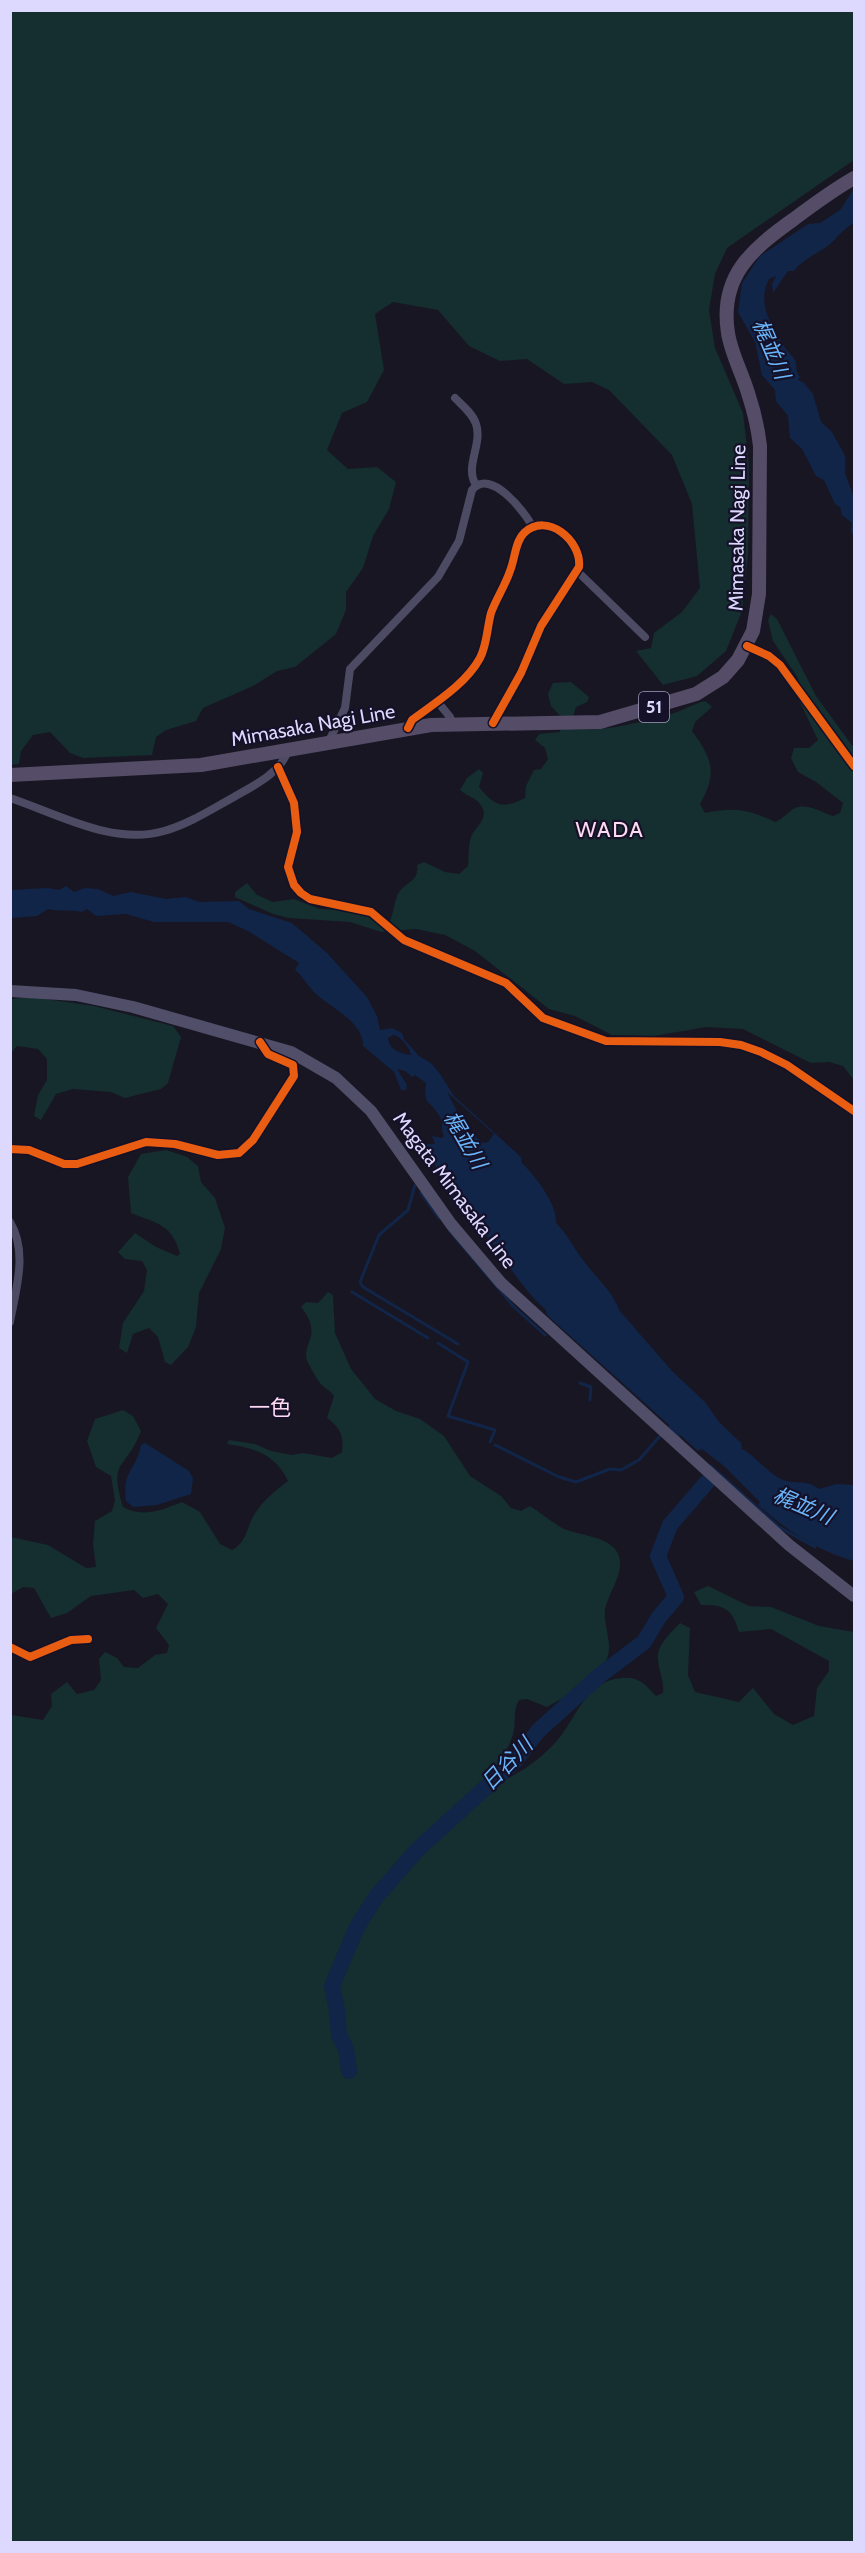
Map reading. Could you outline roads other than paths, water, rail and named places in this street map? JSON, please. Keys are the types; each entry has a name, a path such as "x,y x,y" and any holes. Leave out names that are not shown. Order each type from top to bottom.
{"main road":[{"name":"Mimasaka Nagi Line","path":"10,775 201,765 408,728 452,723 600,722 681,699 713,685 723,677 747,646 753,631 759,594 760,446 757,423 728,333 726,308 732,282 744,260 761,243 835,189 855,178"},
{"name":"Magata Mimasaka Line","path":"10,991 32,990 76,995 134,1007 260,1042 315,1063 356,1095 385,1129 451,1224 501,1283 789,1545 855,1596"}],"street":[{"path":"455,398 476,423 478,436 471,473 476,485"},
{"path":"328,743 345,708 350,669 438,577 459,541 472,490 476,485 484,484 505,493 523,511 532,527"},
{"path":"408,728 412,720 458,685 480,658 491,614 510,573 518,542 525,531 546,524 569,538 580,558 577,571 541,626 520,673 493,723"},
{"path":"577,571 645,637"},
{"path":"747,646 769,656 780,665 855,766"},
{"path":"437,701 452,723"},
{"path":"10,798 94,828 143,834 179,826 255,784 278,767 288,750"},
{"path":"278,767 294,803 297,832 288,867 294,885 310,899 371,912 404,940 506,983 543,1018 606,1041 720,1042 741,1046 761,1052 787,1065 855,1111"},
{"path":"10,1149 28,1150 64,1164 77,1164 146,1142 175,1144 218,1155 239,1153 253,1140 294,1076 293,1065 268,1054 260,1042"},
{"path":"10,1222 17,1233 21,1256 10,1322"},
{"path":"10,1647 30,1657 71,1640 88,1639"}],"water":[{"name":"梶並川","path":"854,188 854,223 829,245 806,259 794,271 788,271 773,293 772,284 776,276 769,279 764,297 771,324 795,360 800,377 798,380 804,383 813,394 821,422 832,432 845,456 845,473 854,498 854,536 851,531 852,523 842,515 840,507 835,504 824,480 816,476 802,449 790,438 788,416 776,401 775,390 762,375 755,342 738,312 742,283 760,256 808,224 820,223 841,209"},
{"name":"梶並川","path":"66,886 74,892 85,888 98,889 113,896 131,892 166,899 186,897 199,902 239,901 249,909 292,923 327,953 367,997 377,1016 380,1030 392,1028 402,1033 404,1039 419,1056 432,1064 454,1096 521,1157 522,1163 539,1182 549,1199 556,1223 587,1266 608,1290 619,1310 672,1371 705,1402 719,1422 741,1443 742,1449 774,1475 789,1482 809,1484 819,1489 837,1484 854,1485 854,1561 815,1545 791,1531 769,1514 758,1505 760,1502 724,1466 702,1449 698,1451 547,1315 546,1310 521,1283 486,1235 453,1203 428,1155 417,1154 422,1144 435,1144 432,1136 442,1138 444,1136 441,1119 426,1100 426,1083 415,1075 412,1077 405,1071 397,1069 407,1085 406,1090 401,1090 394,1072 363,1046 362,1038 353,1023 317,995 295,970 299,963 248,931 228,922 154,922 126,914 96,916 87,909 82,912 48,909 37,916 11,918 12,890 48,888 59,890","holes":["393,1035 405,1043 411,1055 391,1046 388,1038","447,1092 494,1134 488,1142 483,1143 467,1130"]},
{"path":"145,1443 189,1471 193,1478 191,1494 157,1505 133,1507 126,1501 126,1483 141,1445"}],"waterway":[{"path":"415,1185 408,1210 379,1235 360,1282 363,1287 458,1344"},
{"path":"421,1193 439,1218"},
{"path":"449,1230 514,1307 545,1335"},
{"path":"352,1292 428,1338"},
{"path":"438,1343 468,1362 448,1416 495,1430 490,1442"},
{"path":"580,1383 591,1387 590,1400"},
{"path":"670,1427 679,1437"},
{"path":"495,1445 559,1477 576,1482 610,1469 621,1470 639,1460 660,1436"},
{"name":"梶並川","path":"711,1466 779,1527 815,1547"},
{"name":"日谷川","path":"349,2071 346,2049 339,2035 332,1986 357,1927 376,1897 418,1849 515,1761 538,1731 599,1676 644,1642 659,1617 676,1597 658,1556 670,1525 707,1482"}],"district":[{"name":"WADA","path":"610,829"},
{"name":"一色","path":"270,1408"}]}
